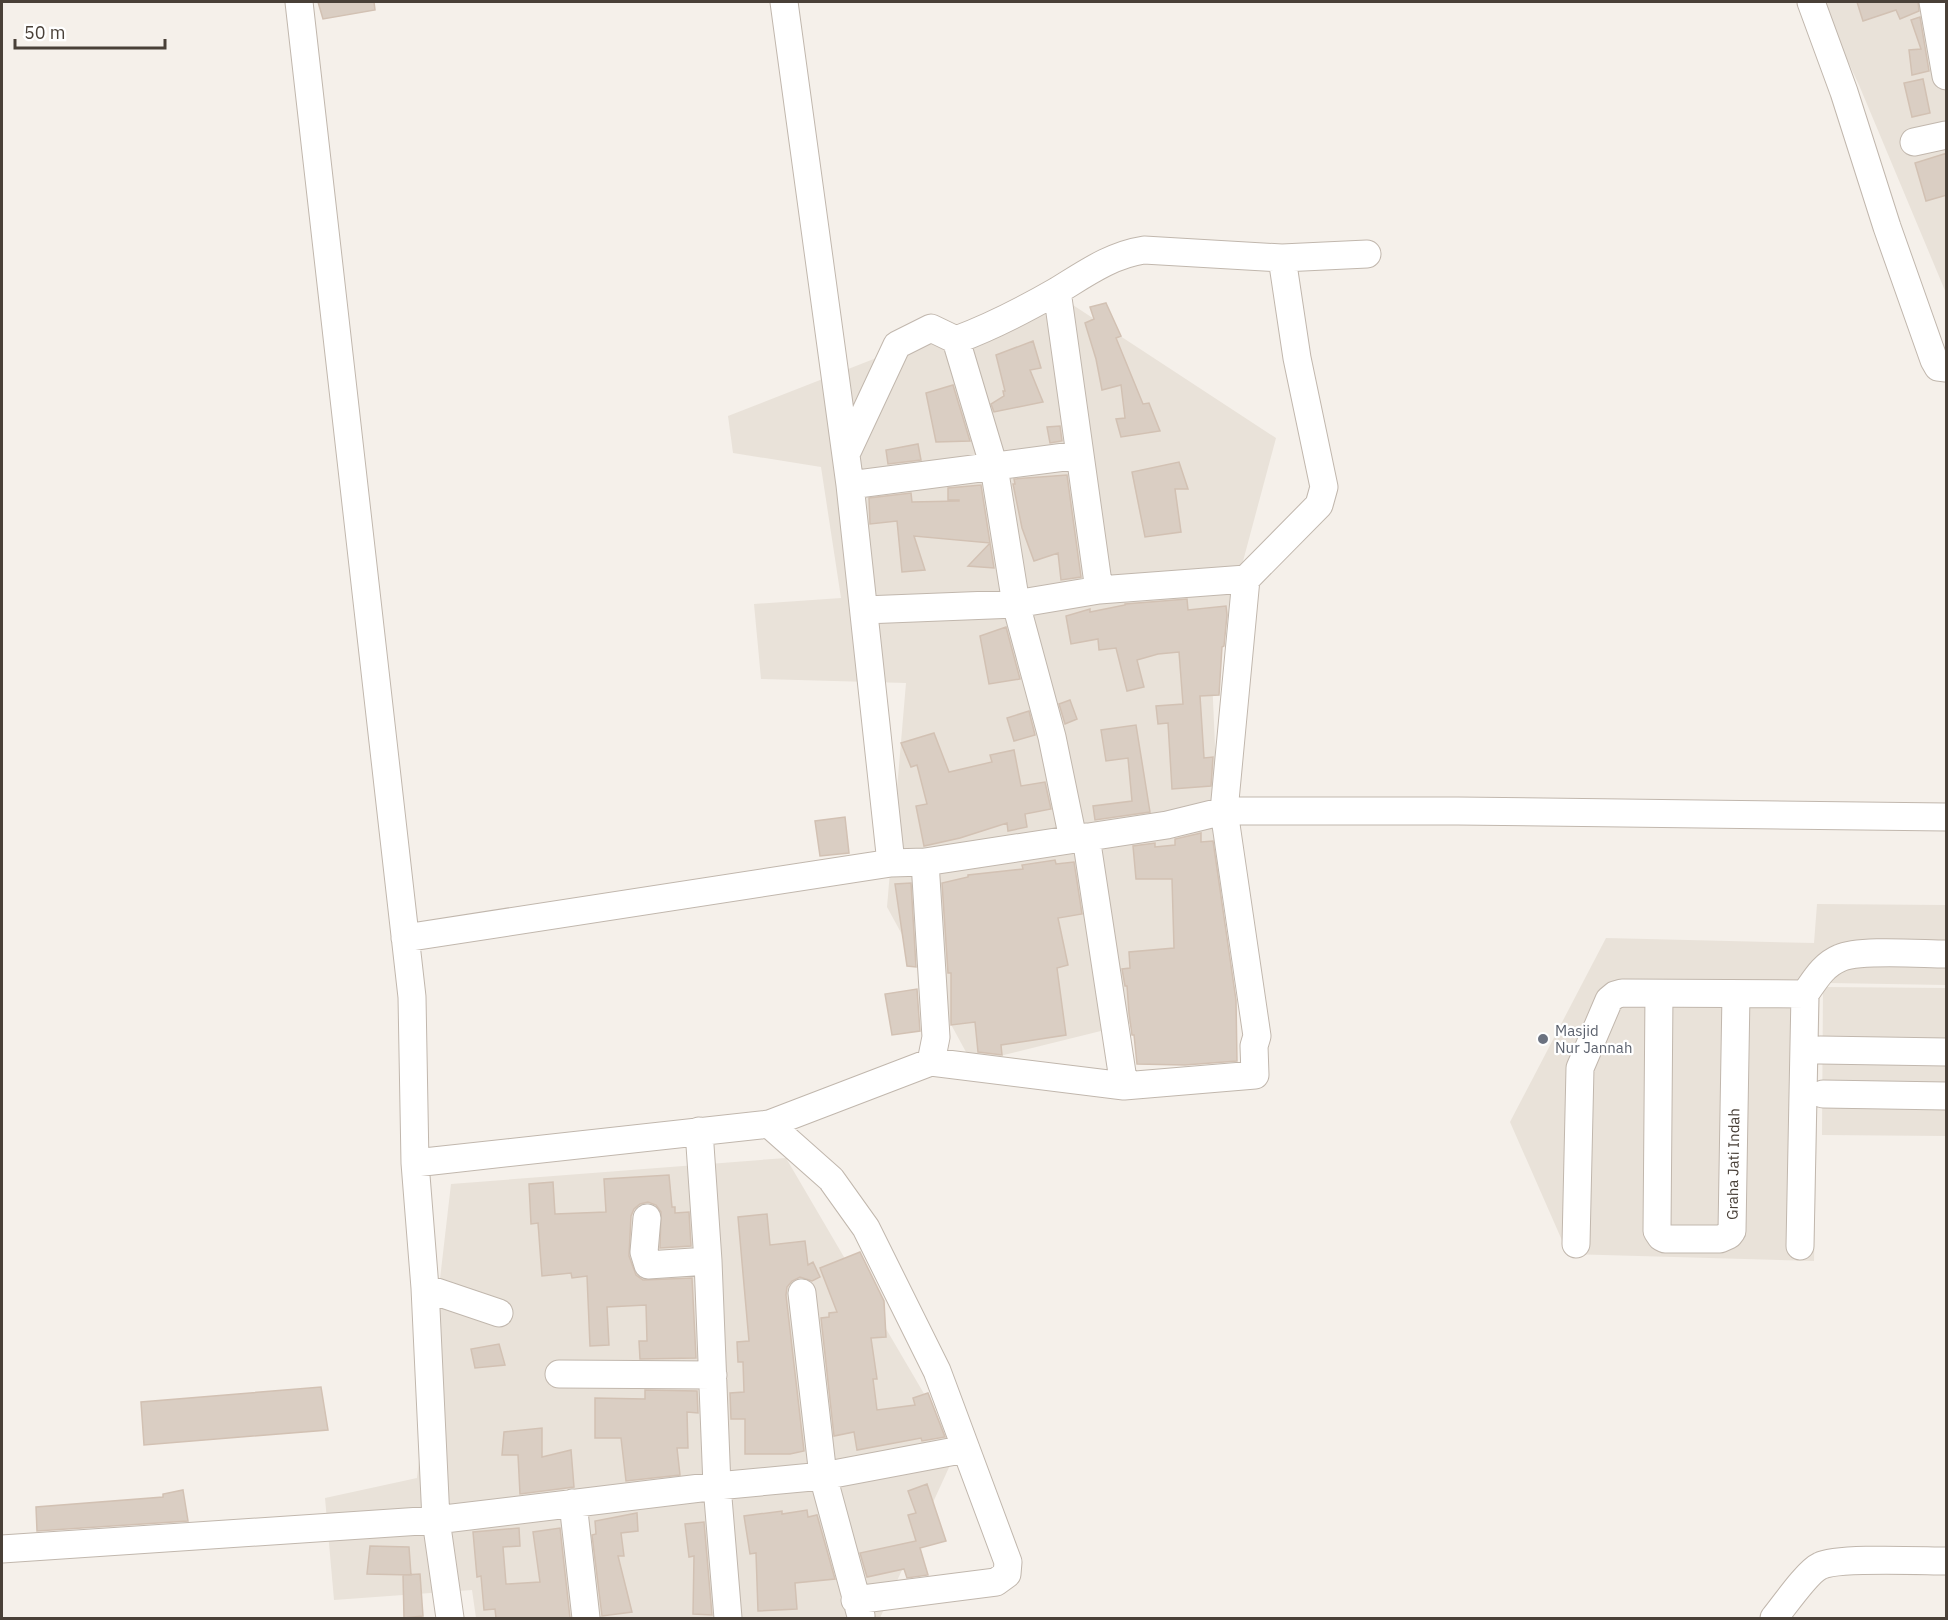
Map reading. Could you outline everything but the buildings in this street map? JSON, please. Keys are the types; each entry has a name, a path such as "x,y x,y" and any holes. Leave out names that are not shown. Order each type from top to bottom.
{"street":[{"path":"299,2 412,997 415,1163 425,1288 436,1520 450,1618"},
{"path":"784,2 850,485 891,863"},
{"path":"1811,2 1844,92 1887,227 1934,360 1938,367 1947,368"},
{"path":"1933,2 1947,76"},
{"path":"1914,142 1947,135"},
{"path":"846,454 897,345 931,328 956,340 984,330 1057,291 1109,259 1128,252 1144,250 1282,258 1367,254"},
{"path":"415,1163 769,1124 931,1062 1124,1086 1255,1075 1254,1047 1257,1036 1224,811 1245,579 1319,505 1324,487 1297,358 1282,258"},
{"path":"1057,291 1099,590"},
{"path":"956,340 994,466 1016,604 1080,838 1124,1086"},
{"path":"850,485 1080,455"},
{"path":"864,609 1016,604 1099,590 1245,579"},
{"path":"405,938 891,863 925,862 1167,825 1224,811 1458,811 1947,817"},
{"path":"925,862 936,1037 931,1062"},
{"path":"1800,1246 1805,994 1820,971 1840,957 1861,953 1947,954"},
{"path":"1576,1244 1580,1068 1609,1000 1622,993 1805,994"},
{"name":"Graha Jati Indah","path":"1659,994 1657,1231 1665,1239 1720,1239 1732,1231 1736,994"},
{"path":"1820,1050 1947,1052"},
{"path":"1823,1094 1947,1096"},
{"path":"769,1124 831,1179 866,1228 937,1371 1008,1562 1007,1574 996,1582 858,1610 823,1476 802,1293"},
{"path":"699,1131 708,1262 717,1486 728,1618"},
{"path":"646,1218 644,1252 648,1265 708,1262"},
{"path":"425,1288 499,1312"},
{"path":"559,1374 713,1376"},
{"path":"2,1549 436,1520 717,1486 823,1476 966,1449"},
{"path":"573,1503 586,1618"},
{"path":"1774,1618 1800,1585 1820,1566 1841,1562 1947,1561"}],"shaded area":[{"path":"1820,2 1946,2 1946,293 1859,85"},
{"path":"1050,290 1276,438 1212,677 1226,1000 972,1063 887,907 906,683 761,679 754,604 841,598 821,467 733,453 728,416"},
{"path":"1817,904 1946,905 1946,985 1830,983 1820,986 1814,1261 1568,1254 1510,1122 1606,938 1814,943"},
{"path":"1823,987 1946,988 1946,1136 1822,1135"},
{"path":"786,1158 957,1450 880,1618 476,1618 472,1590 334,1600 325,1498 417,1478 451,1184"}],"place":[{"name":"Masjid Nur Jannah","path":"1543,1039"}]}
